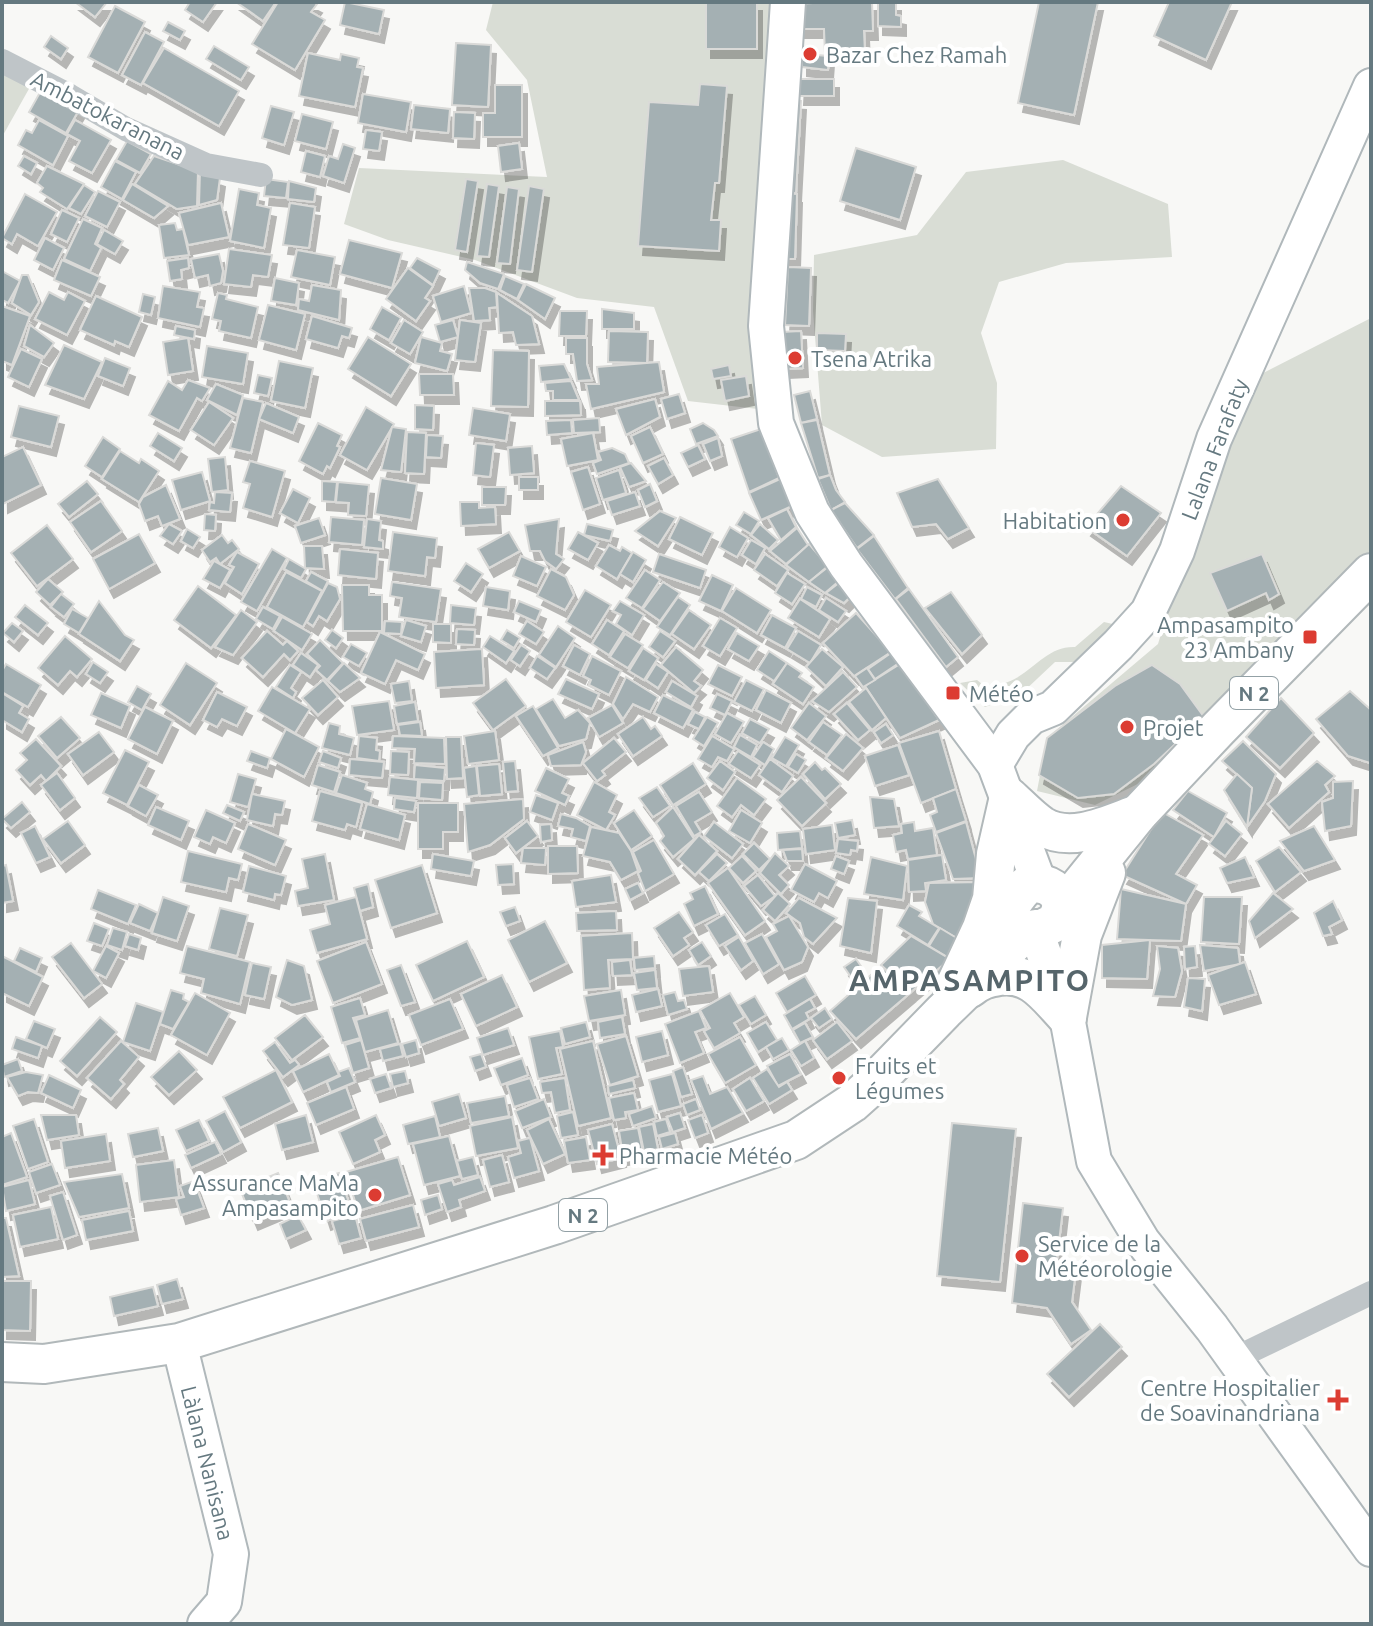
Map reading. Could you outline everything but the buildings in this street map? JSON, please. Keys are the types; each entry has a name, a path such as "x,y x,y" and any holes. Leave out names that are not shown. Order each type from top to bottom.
{"main road":[{"path":"788,2 766,326 776,423 795,474 812,512 846,565 1002,781 1043,827 1064,833 1103,826 1138,814"},
{"name":"Lalana Farafaty","path":"1002,781 1013,735 1031,717 1053,708 1148,612 1177,551 1214,439 1371,86"},
{"name":"N 2","path":"2,1362 44,1364 179,1343 554,1225 796,1140 852,1103 871,1086 944,1011 989,938 1038,905 1138,814 1371,573"},
{"path":"1002,781 1067,1017 1094,1161 1143,1242 1234,1359 1371,1549"},
{"path":"944,1011 992,899 1002,781"},
{"path":"1067,1017 1082,935 1099,884 1138,814"},
{"path":"944,1011 980,980 1004,975 1027,978 1067,1017"},
{"name":"Làlana Nanisana","path":"179,1343 231,1554 224,1602 205,1624"}],"street":[{"name":"Ambatokaranana","path":"2,61 126,129 206,165 261,175"},
{"path":"1234,1359 1371,1293"}],"shaded area":[{"path":"493,2 776,2 758,409 688,401 654,307 577,298 475,260 388,240 344,224 359,168 547,177 527,80 486,30"},
{"path":"2,61 35,78 2,137"},
{"path":"1063,160 1168,204 1172,257 1066,263 999,282 981,333 997,383 996,449 882,457 822,425 813,311 814,255 917,235 966,172"},
{"path":"1371,318 1371,551 1148,779 1095,805 1037,791 1047,738 1158,644 1236,387"},
{"path":"1104,622 1117,625 1077,662 1055,662 1021,694 985,707 960,683 977,680 987,688 1011,681 1051,653 1075,647"}],"place":[{"name":"Bazar Chez Ramah","path":"810,54"},
{"name":"Tsena Atrika","path":"795,358"},
{"name":"Habitation","path":"1123,520"},
{"name":"Ampasampito 23 Ambany","path":"1310,637"},
{"name":"Météo","path":"953,693"},
{"name":"Projet","path":"1127,727"},
{"name":"Fruits et Légumes","path":"839,1078"},
{"name":"Pharmacie Météo","path":"603,1155"},
{"name":"Assurance MaMa Ampasampito","path":"375,1195"},
{"name":"Service de la Météorologie","path":"1022,1256"},
{"name":"Centre Hospitalier de Soavinandriana","path":"1338,1400"}],"district":[{"name":"AMPASAMPITO","path":"970,980"}]}
